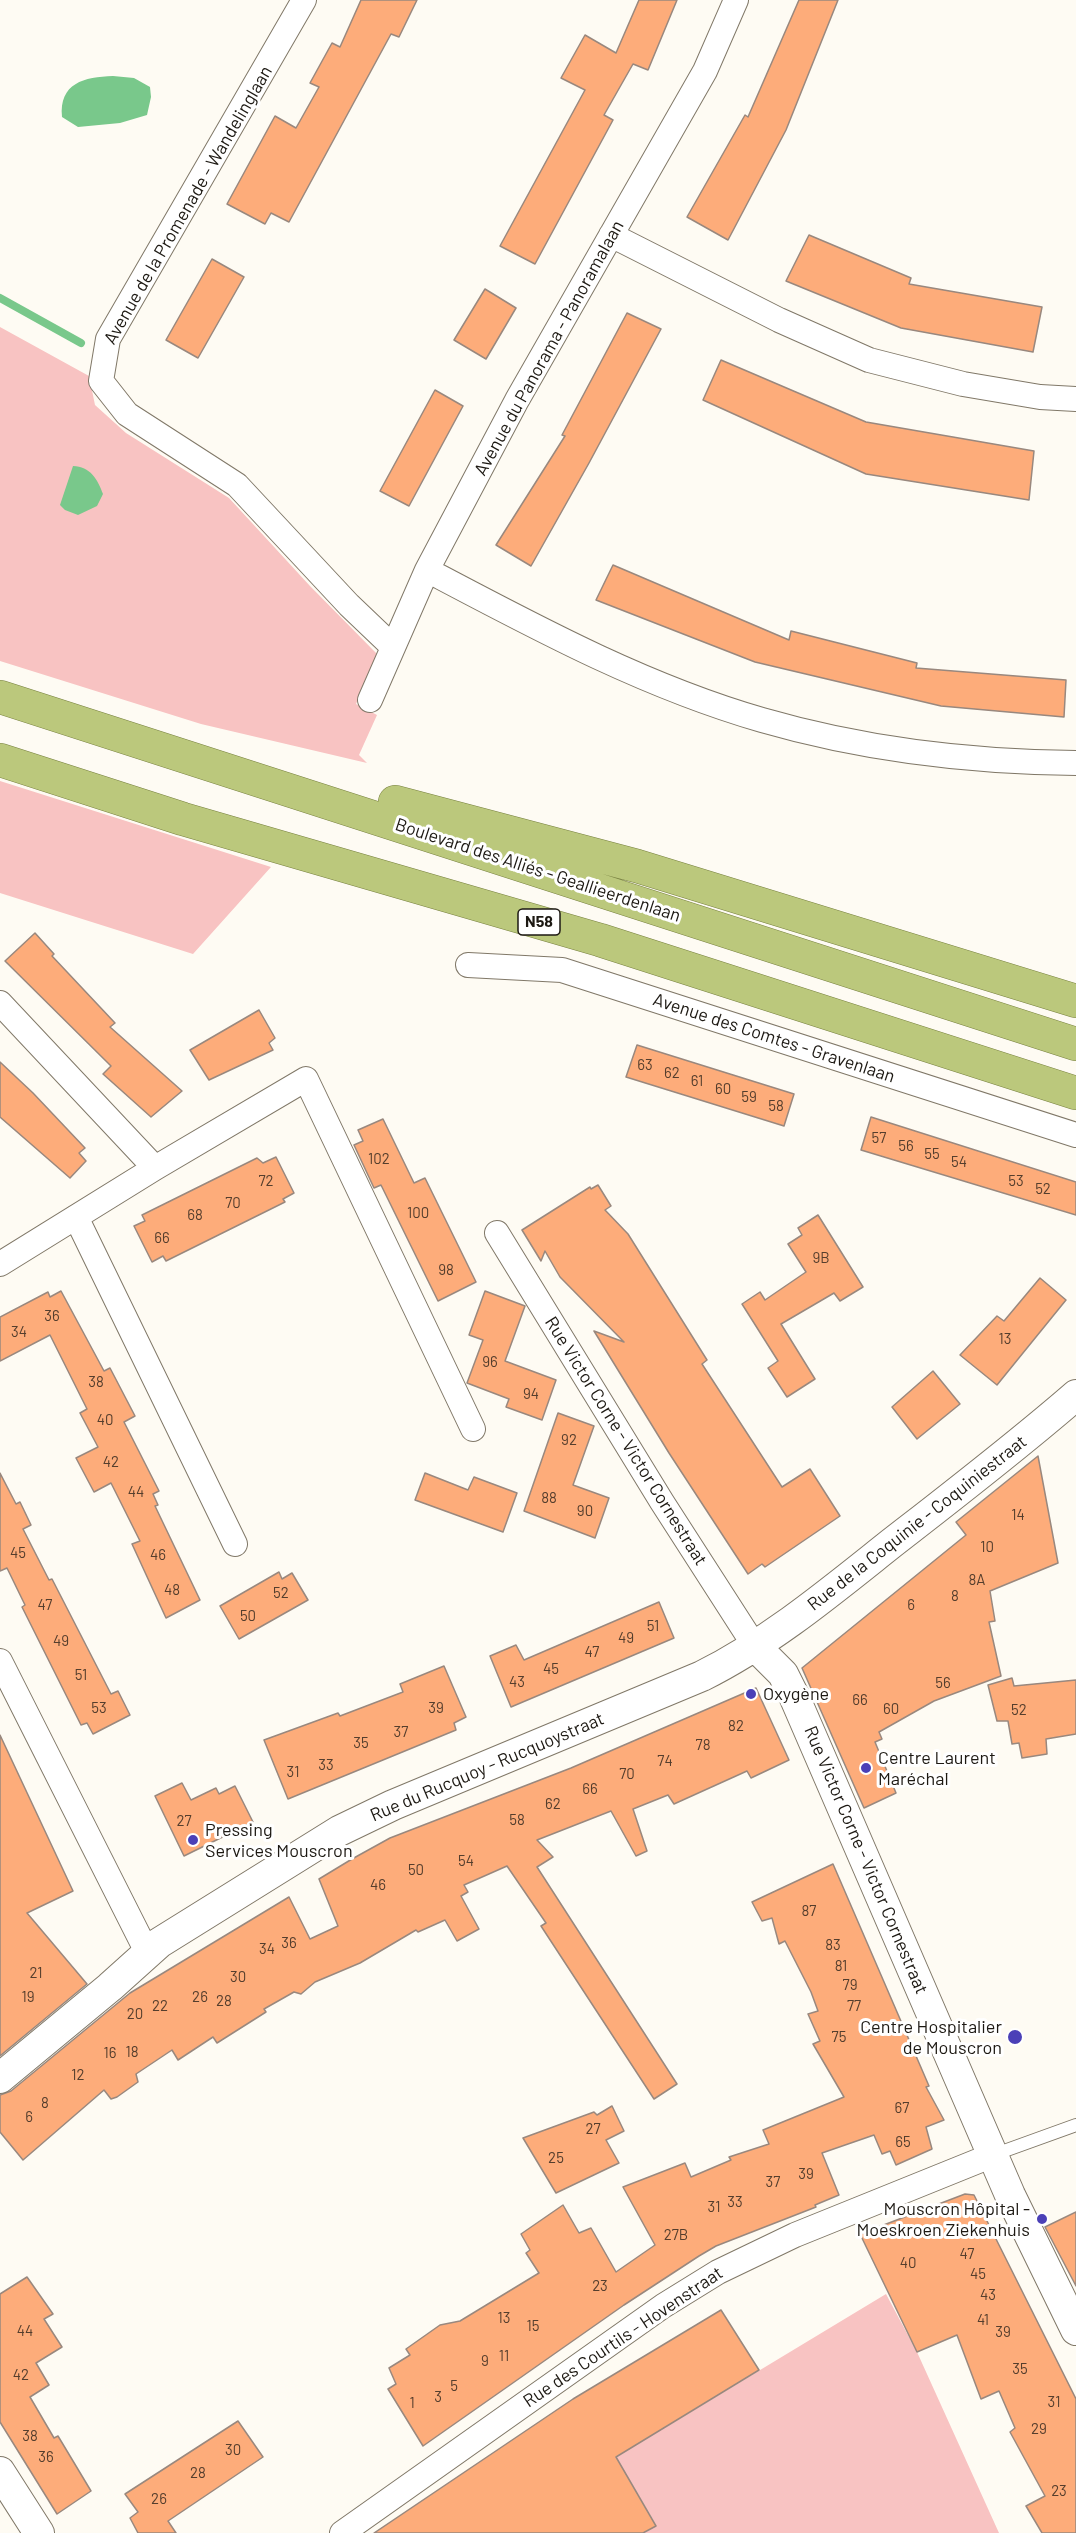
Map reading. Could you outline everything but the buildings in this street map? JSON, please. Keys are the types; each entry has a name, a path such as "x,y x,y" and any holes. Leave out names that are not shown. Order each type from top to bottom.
{"highway":[{"name":"Boulevard des Alliés - Geallieerdenlaan","path":"0,697 1076,1044"},
{"name":"N58","path":"0,760 183,819 600,940 1076,1093"},
{"path":"277,785 386,800 577,849 1076,1001"}],"street":[{"name":"Avenue de la Promenade - Wandelinglaan","path":"304,0 108,339 101,381 127,414 237,485 349,605 393,647"},
{"name":"Avenue du Panorama - Panoramalaan","path":"370,700 427,570 517,400 705,71 736,0"},
{"path":"612,235 779,320 869,360 963,384 1040,397 1076,399"},
{"path":"427,570 534,627 632,672 705,701 762,720 857,742 945,755 1076,763"},
{"name":"Avenue des Comtes - Gravenlaan","path":"468,965 562,970 1076,1135"},
{"path":"0,1003 155,1168"},
{"path":"0,1264 75,1216 306,1079 473,1429"},
{"path":"75,1216 235,1544"},
{"name":"Rue Victor Corne - Victor Cornestraat","path":"497,1233 662,1502 754,1645 783,1674 993,2155 1076,2330"},
{"name":"Rue de la Coquinie - Coquiniestraat","path":"754,1645 796,1619 1033,1433 1076,1395"},
{"name":"Rue du Rucquoy - Rucquoystraat","path":"0,2078 110,1987 147,1952 178,1929 361,1820 702,1676 754,1645"},
{"path":"0,1661 147,1952"},
{"name":"Rue des Courtils - Hovenstraat","path":"342,2533 663,2306 718,2272 795,2235 993,2155"},
{"path":"0,2472 39,2533"}],"lane":[{"path":"993,2155 1076,2125"}],"shaded area":[{"path":"113,76 134,78 150,87 151,97 147,115 120,123 78,127 62,117 62,106 69,89 83,80"},
{"path":"0,327 89,376 95,405 126,433 229,498 310,586 377,654 356,704 377,715 359,755 367,763 201,724 0,661"},
{"path":"73,466 89,471 103,494 97,506 78,515 65,510 60,505"},
{"path":"0,781 271,867 193,954 0,893"},
{"path":"886,2294 917,2352 999,2533 643,2533 656,2525 616,2457"}],"waterway":[{"path":"0,298 81,343"}],"place":[{"name":"Oxygène","path":"751,1694"},
{"name":"Centre Laurent Maréchal","path":"866,1768"},
{"name":"Pressing Services Mouscron","path":"193,1840"},
{"name":"Centre Hospitalier de Mouscron","path":"1015,2037"},
{"name":"Mouscron Hôpital - Moeskroen Ziekenhuis","path":"1042,2219"}]}
